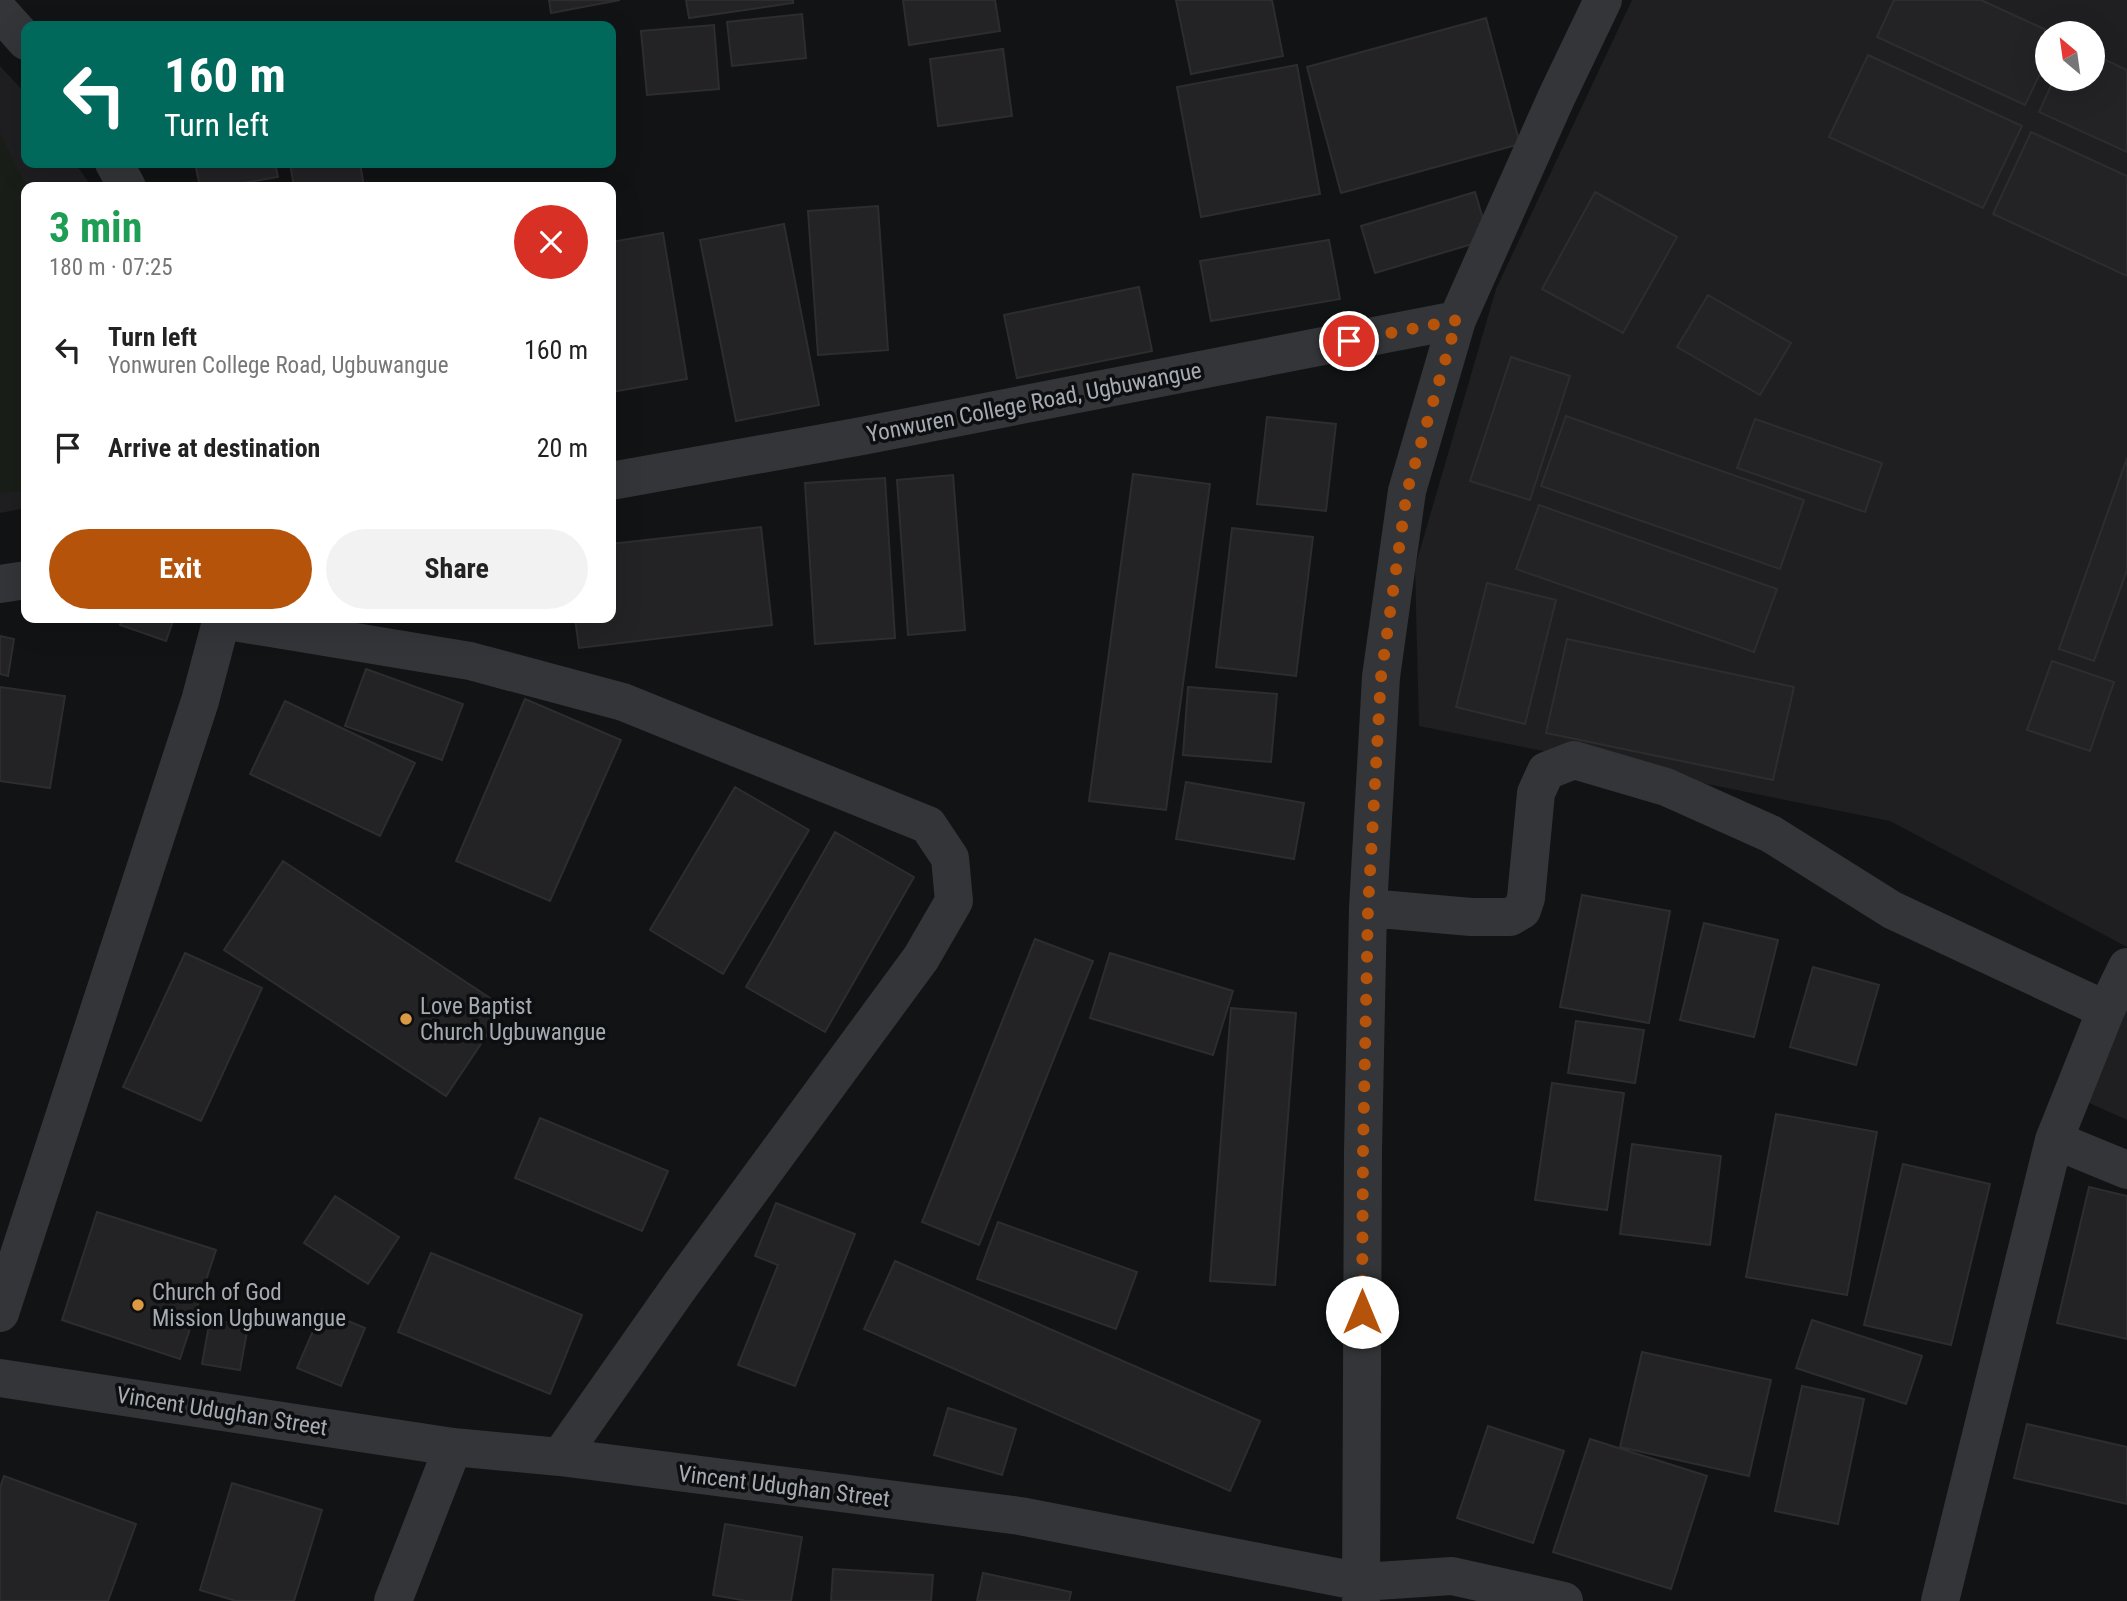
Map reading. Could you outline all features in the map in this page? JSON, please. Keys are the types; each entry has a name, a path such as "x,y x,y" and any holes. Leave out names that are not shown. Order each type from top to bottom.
{"street":[{"path":"1361,1592 1363,1150 1368,908 1381,677 1407,491 1457,320 1603,0"},
{"path":"0,12 21,35"},
{"name":"Yonwuren College Road, Ugbuwangue","path":"616,480 862,436 1457,320"},
{"path":"0,584 21,581"},
{"path":"0,1313 195,714 221,623"},
{"path":"246,623 470,661 622,702 928,825 950,858 954,901 921,958 680,1286 561,1457"},
{"path":"1368,908 1471,917 1510,917 1522,910 1526,898 1536,793 1546,771 1574,760 1666,787 1771,834 1892,910 2106,1010"},
{"path":"1940,1601 2054,1140 2106,1010 2127,967"},
{"path":"2054,1140 2127,1170"},
{"name":"Vincent Udughan Street","path":"0,1378 453,1447 561,1457 1020,1516 1361,1592 1452,1576 1564,1601"},
{"path":"393,1601 453,1447"}],"shaded area":[{"path":"1632,0 2127,0 2127,947 1890,821 1419,726 1415,567 1496,289"},
{"path":"0,66 21,89 21,168 79,168 88,182 21,182 21,509 0,513"},
{"path":"0,133 24,182 21,182 21,491 0,494"},
{"path":"2127,1008 2127,1120 2085,1101"}],"building":[{"path":"549,0 620,0 551,13"},
{"path":"686,0 793,0 793,3 689,18"},
{"path":"903,0 995,0 1000,31 909,45"},
{"path":"1176,0 1272,0 1283,56 1191,74"},
{"path":"1894,0 1981,0 2035,25 2035,84 2025,105 1877,37"},
{"path":"802,14 806,58 732,66 727,22"},
{"path":"1486,18 1520,144 1341,193 1307,67"},
{"path":"714,25 719,89 647,95 641,31"},
{"path":"1003,49 1012,116 938,126 930,59"},
{"path":"1868,55 2022,126 1983,208 1829,137"},
{"path":"2105,60 2127,70 2127,152 2039,112 2049,91 2105,91"},
{"path":"1297,65 1320,194 1201,217 1177,87"},
{"path":"2031,132 2127,176 2127,276 1993,214"},
{"path":"196,168 276,168 278,177 249,182 199,182"},
{"path":"291,168 361,168 363,182 293,182"},
{"path":"1475,192 1489,239 1375,273 1361,226"},
{"path":"1595,192 1677,237 1623,333 1542,289"},
{"path":"878,206 888,350 818,355 808,211"},
{"path":"784,224 819,405 736,421 700,240"},
{"path":"663,233 687,379 616,391 616,241"},
{"path":"1329,240 1340,299 1211,321 1200,261"},
{"path":"1139,287 1152,351 1017,378 1004,315"},
{"path":"1708,295 1791,343 1760,395 1677,347"},
{"path":"1511,357 1570,376 1530,500 1470,481"},
{"path":"1566,416 1804,500 1780,569 1541,486"},
{"path":"1267,417 1336,424 1326,511 1257,504"},
{"path":"1755,419 1882,463 1865,512 1737,468"},
{"path":"2127,458 2127,570 2094,661 2059,649"},
{"path":"1133,474 1210,484 1166,810 1089,801"},
{"path":"953,475 965,630 908,635 897,480"},
{"path":"885,478 895,638 815,644 805,483"},
{"path":"1539,505 1777,589 1754,652 1516,569"},
{"path":"761,527 772,625 579,648 576,623 616,623 616,543"},
{"path":"1232,528 1313,537 1296,676 1216,667"},
{"path":"1487,583 1556,600 1525,724 1456,707"},
{"path":"121,623 172,623 166,641 120,625"},
{"path":"0,636 14,639 8,676 0,674"},
{"path":"1567,639 1794,687 1773,780 1546,733"},
{"path":"2052,661 2114,682 2090,751 2027,730"},
{"path":"366,669 463,704 442,760 345,726"},
{"path":"0,687 65,696 50,788 0,781"},
{"path":"1188,687 1277,694 1271,762 1183,755"},
{"path":"525,699 621,740 550,901 456,861"},
{"path":"285,701 415,763 380,836 250,774"},
{"path":"1186,782 1304,803 1294,859 1176,839"},
{"path":"735,787 809,830 723,974 650,930"},
{"path":"835,832 914,877 825,1032 746,987"},
{"path":"283,861 505,1008 446,1096 224,950"},
{"path":"1582,895 1670,911 1649,1023 1560,1007"},
{"path":"1704,923 1778,940 1754,1037 1680,1020"},
{"path":"1035,939 1093,961 979,1245 922,1222"},
{"path":"185,953 262,988 201,1121 123,1087"},
{"path":"1110,953 1233,991 1213,1055 1090,1018"},
{"path":"1813,967 1879,985 1856,1065 1790,1047"},
{"path":"1231,1008 1296,1013 1275,1285 1210,1281"},
{"path":"1576,1021 1644,1030 1635,1083 1568,1073"},
{"path":"1552,1083 1624,1093 1607,1210 1535,1200"},
{"path":"1776,1114 1877,1132 1847,1295 1746,1277"},
{"path":"540,1118 668,1171 642,1231 515,1178"},
{"path":"1632,1144 1721,1156 1710,1245 1620,1234"},
{"path":"1903,1164 1990,1184 1951,1345 1864,1325"},
{"path":"2089,1187 2127,1196 2127,1339 2057,1323"},
{"path":"335,1196 399,1237 368,1284 304,1243"},
{"path":"776,1203 855,1234 795,1386 738,1365 778,1265 755,1256"},
{"path":"97,1212 216,1250 180,1359 62,1320"},
{"path":"998,1222 1137,1272 1116,1329 977,1279"},
{"path":"431,1253 582,1315 550,1394 398,1332"},
{"path":"895,1261 1260,1421 1230,1491 864,1329"},
{"path":"322,1310 365,1328 341,1386 297,1368"},
{"path":"210,1319 248,1326 240,1370 202,1364"},
{"path":"1812,1320 1922,1356 1906,1404 1796,1368"},
{"path":"1642,1352 1771,1380 1749,1476 1620,1447"},
{"path":"1802,1386 1864,1399 1838,1524 1775,1511"},
{"path":"948,1408 1016,1429 1002,1475 934,1455"},
{"path":"2027,1424 2127,1447 2127,1504 2014,1478"},
{"path":"1488,1426 1564,1451 1533,1543 1457,1518"},
{"path":"1590,1439 1707,1476 1671,1589 1553,1552"},
{"path":"4,1476 136,1524 108,1601 0,1601 0,1488"},
{"path":"232,1483 322,1510 294,1601 236,1601 200,1590"},
{"path":"725,1524 802,1537 791,1601 747,1601 713,1595"},
{"path":"833,1569 933,1575 931,1601 831,1601"},
{"path":"983,1573 1071,1592 1069,1601 977,1601"}],"place":[{"name":"Love Baptist Church Ugbuwangue","path":"406,1019"},
{"name":"Church of God Mission Ugbuwangue","path":"138,1305"}],"route":[{"path":"1349,341 1457,320 1407,491 1381,677 1368,908 1362,1312"}]}
